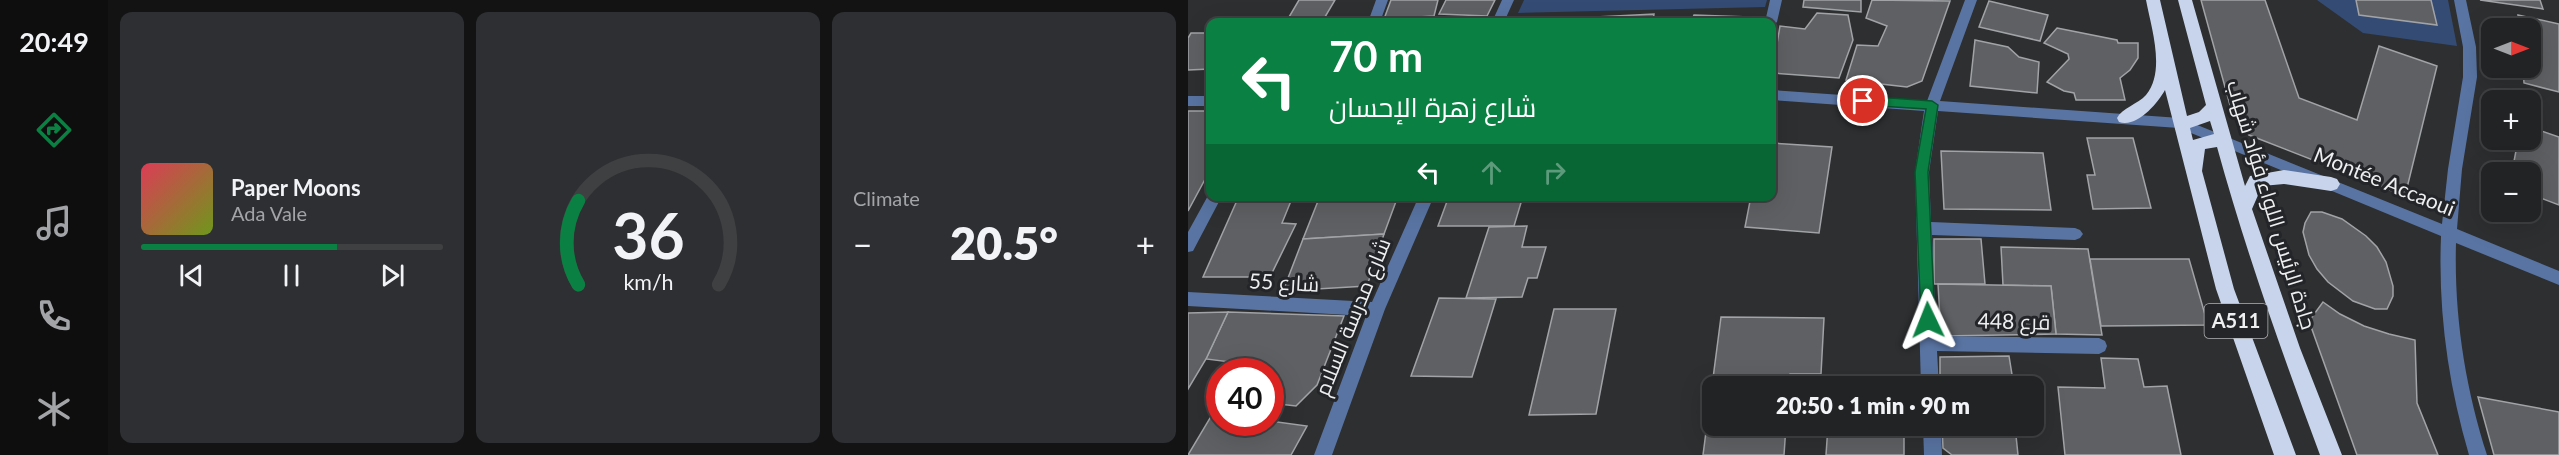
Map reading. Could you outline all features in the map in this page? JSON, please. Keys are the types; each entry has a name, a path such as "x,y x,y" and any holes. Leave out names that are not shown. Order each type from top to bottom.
{"highway":[{"name":"A511","path":"2153,0 2180,123 2225,289 2285,455"},
{"name":"جادة الرئيس اللواء فؤاد شهاب","path":"2185,0 2243,208 2290,348 2331,455"},
{"path":"2125,118 2144,108 2154,96 2160,84 2165,47"},
{"path":"2180,123 2198,121 2209,114 2215,105"},
{"path":"2196,184 2194,156 2198,145 2209,140 2226,141"},
{"path":"2243,208 2256,182 2268,177 2288,177 2331,184"}],"street":[{"path":"1375,18 1382,0"},
{"path":"1500,18 1508,0"},
{"path":"1772,18 1776,0"},
{"path":"1930,376 1922,172 1932,105 1971,0"},
{"path":"2460,0 2470,44 2470,76 2457,151 2449,231 2448,306 2451,342 2464,411 2478,455"},
{"path":"1776,95 2180,123"},
{"path":"1188,101 1206,101"},
{"name":"Montée Accaoui","path":"2180,123 2449,231 2559,278"},
{"path":"1188,246 1212,201"},
{"name":"شارع مدرسة السلام","path":"1323,455 1377,309 1425,201"},
{"path":"1924,228 2075,234"},
{"name":"شارع 55","path":"1188,298 1377,309"},
{"name":"قرع 448","path":"1929,343 2099,346"},
{"path":"1932,436 1933,455"}],"shaded area":[{"path":"1524,0 1767,0 1765,7 1518,13"},
{"path":"2317,0 2448,0 2457,46 2363,33"}],"building":[{"path":"1299,0 1335,0 1325,17 1289,17"},
{"path":"1391,0 1438,0 1434,16 1384,18"},
{"path":"1446,0 1495,0 1487,16 1439,14"},
{"path":"1804,0 1861,0 1861,12 1803,7"},
{"path":"1872,0 1950,1 1922,81 1907,87 1846,80 1857,45 1878,46 1887,26 1866,18"},
{"path":"2201,0 2265,0 2299,98 2357,120 2379,46 2437,66 2405,196 2249,135 2233,116"},
{"path":"2356,0 2431,0 2437,25 2359,15"},
{"path":"2480,0 2540,0 2543,9"},
{"path":"1989,1 2048,15 2040,41 1979,27"},
{"path":"1817,13 1848,15 1853,40 1839,78 1776,73 1776,50 1780,26 1805,29"},
{"path":"1654,14 1654,18 1596,17"},
{"path":"1694,15 1749,17 1749,18 1693,18"},
{"path":"1567,17 1567,18 1509,18"},
{"path":"2541,20 2559,24 2559,92 2524,83 2524,78 2541,78"},
{"path":"2057,28 2117,40 2118,43 2138,43 2138,58 2130,70 2120,78 2125,100 2076,100 2074,93 2064,91 2047,82 2069,59 2068,54 2044,43"},
{"path":"1191,33 1206,33 1206,69 1188,70 1188,38"},
{"path":"1975,40 2008,47 2019,57 2039,62 2037,93 1970,86"},
{"path":"1188,111 1206,111 1206,177 1188,211"},
{"path":"2541,131 2559,137 2559,205 2541,198 2541,162 2514,162 2516,150 2541,150"},
{"path":"2087,138 2133,138 2151,208 2093,209 2087,175 2095,175"},
{"path":"1776,143 1832,147 1819,233 1745,227 1750,201 1776,201"},
{"path":"1941,151 2043,153 2051,210 1944,209"},
{"path":"1237,201 1291,201 1282,223 1296,224 1270,277 1203,277"},
{"path":"1318,201 1396,201 1384,234 1303,239"},
{"path":"1447,201 1522,201 1514,226 1438,226"},
{"path":"2311,212 2322,212 2342,219 2377,247 2386,262 2393,286 2393,296 2387,309 2375,309 2353,301 2328,282 2317,269 2309,255 2303,232"},
{"path":"1527,226 1522,247 1546,247 1537,278 1528,278 1522,297 1466,298 1489,227"},
{"path":"1384,234 1367,286 1283,291 1303,239"},
{"path":"1934,239 1981,239 1985,284 1934,284"},
{"path":"2001,247 2088,249 2102,335 2056,334 2051,286 2003,285"},
{"path":"2090,259 2189,259 2208,325 2101,326"},
{"path":"1938,284 2051,286 2056,334 1941,336"},
{"path":"1439,298 1496,299 1472,377 1411,376"},
{"path":"2323,302 2364,326 2415,340 2417,403 2438,455 2357,455 2309,321"},
{"path":"1554,309 1616,309 1596,414 1529,415"},
{"path":"1228,312 1344,316 1317,385 1296,406 1284,405 1284,358 1206,358"},
{"path":"1228,312 1206,359 1188,389 1188,313"},
{"path":"1721,317 1824,318 1821,374 1713,376"},
{"path":"2009,356 2012,376 1940,376 1940,357"},
{"path":"2101,358 2138,359 2144,387 2167,386 2181,455 2065,455 2058,387 2105,388"},
{"path":"2478,397 2559,412 2559,455 2494,455"},
{"path":"1284,423 1307,426 1291,455 1188,455 1206,425 1206,436 1284,436"},
{"path":"1705,436 1785,436 1784,455 1703,455"},
{"path":"1827,436 1904,436 1904,455 1826,455"},
{"path":"1942,436 2016,436 2018,455 1952,455 1943,448"}],"route":[{"path":"1863,101 1932,105 1922,172 1928,320"}]}
